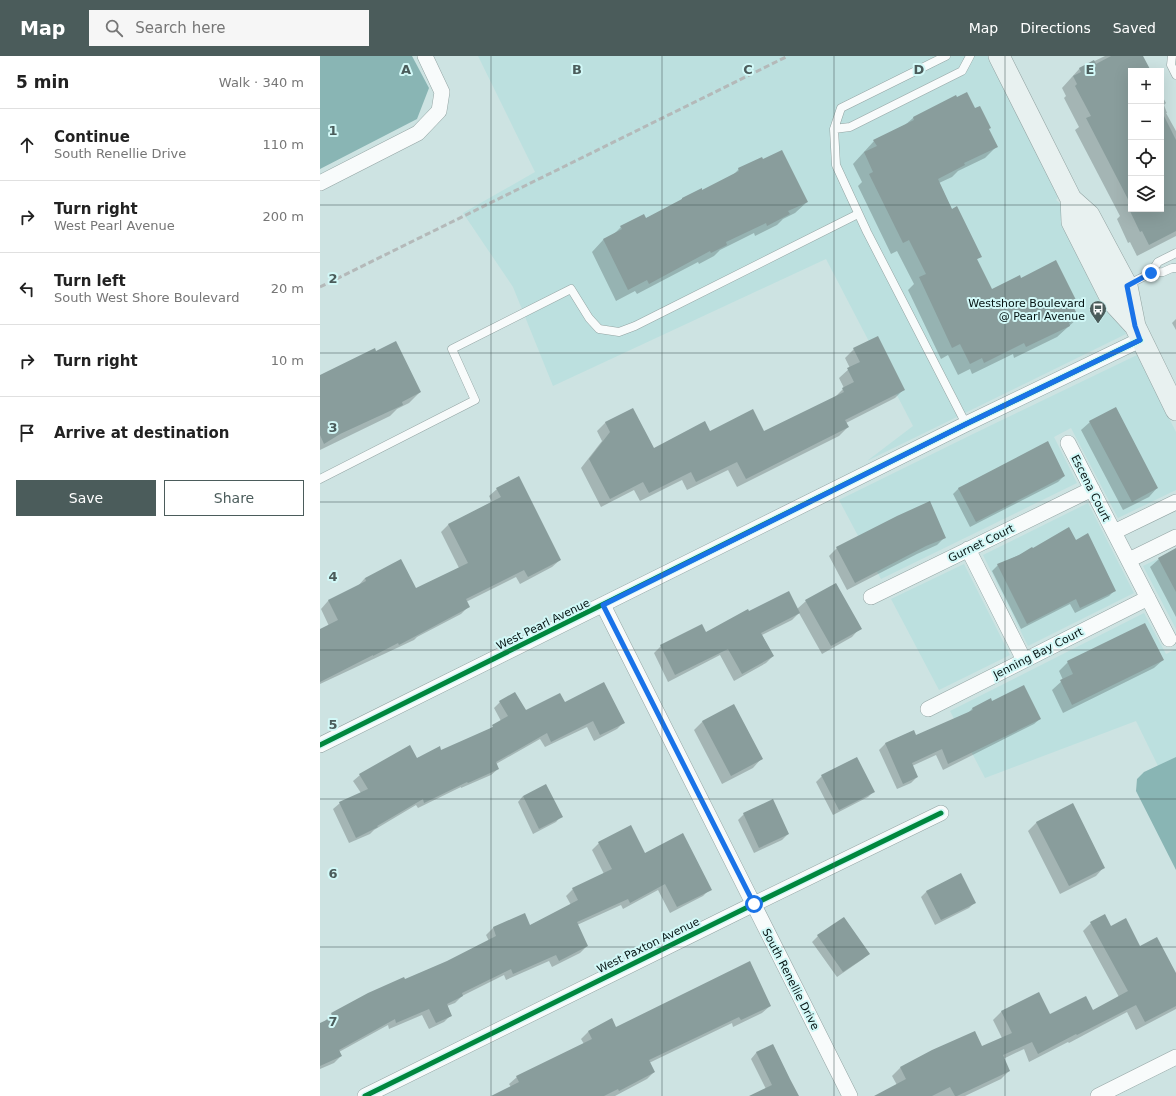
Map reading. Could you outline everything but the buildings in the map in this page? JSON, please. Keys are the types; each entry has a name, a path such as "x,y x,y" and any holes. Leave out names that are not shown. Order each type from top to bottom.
{"street":[{"path":"320,183 418,133 439,111 442,92 425,56"},
{"path":"999,56 1071,199 1089,215 1127,286 1138,333"},
{"path":"1071,199 1072,222 1112,301 1138,333 1176,410"},
{"name":"West Pearl Avenue","path":"320,745 966,424 1138,333"},
{"name":"Escena Court","path":"1068,443 1169,639"},
{"name":"Gurnet Court","path":"871,597 1092,489"},
{"name":"Escena Court","path":"1114,532 1176,502"},
{"path":"1129,560 1176,537"},
{"path":"968,549 1024,660"},
{"name":"Jenning Bay Court","path":"928,709 1148,598"},
{"name":"South Renellie Drive","path":"603,605 850,1096"},
{"name":"West Paxton Avenue","path":"365,1096 941,813"},
{"path":"1098,1096 1176,1057"}],"lane":[{"path":"946,56 841,108 834,129 836,165 858,214 966,424"},
{"path":"834,129 850,128 962,71 970,56"},
{"path":"1172,56 1171,65 1176,75"},
{"path":"320,479 476,400 452,349 571,289 589,318 599,329 619,332 636,326 858,214"},
{"path":"1151,273 1158,262 1176,253"},
{"path":"1127,286 1151,273 1163,272 1176,268"}],"shaded area":[{"path":"320,56 412,56 429,88 417,119 320,169"},
{"path":"478,56 988,56 1058,197 1056,200 1061,204 1063,227 1102,306 1126,334 867,461 913,426 826,259 553,386 513,287 463,213 535,172"},
{"path":"1137,355 1176,432 1176,490 1118,518 1071,428 1054,437 1077,483 881,579 839,500"},
{"path":"1088,503 1134,593 1028,646 983,555"},
{"path":"1176,550 1176,629 1143,566"},
{"path":"964,564 1010,655 939,690 891,599"},
{"path":"1144,613 1166,654 1176,649 1176,757 1158,766 1136,721 985,778 950,711"},
{"path":"1176,757 1176,870 1136,791 1137,779 1144,772"}],"railway":[{"path":"320,287 788,56"}],"cycle path":[{"path":"320,745 966,424 1140,340"},
{"path":"365,1096 941,813"}],"place":[{"name":"Westshore Boulevard @ Pearl Avenue","path":"1098,324"}],"route":[{"path":"754,904 603,605 966,424 1140,340 1135,326 1127,286 1151,273"}]}
